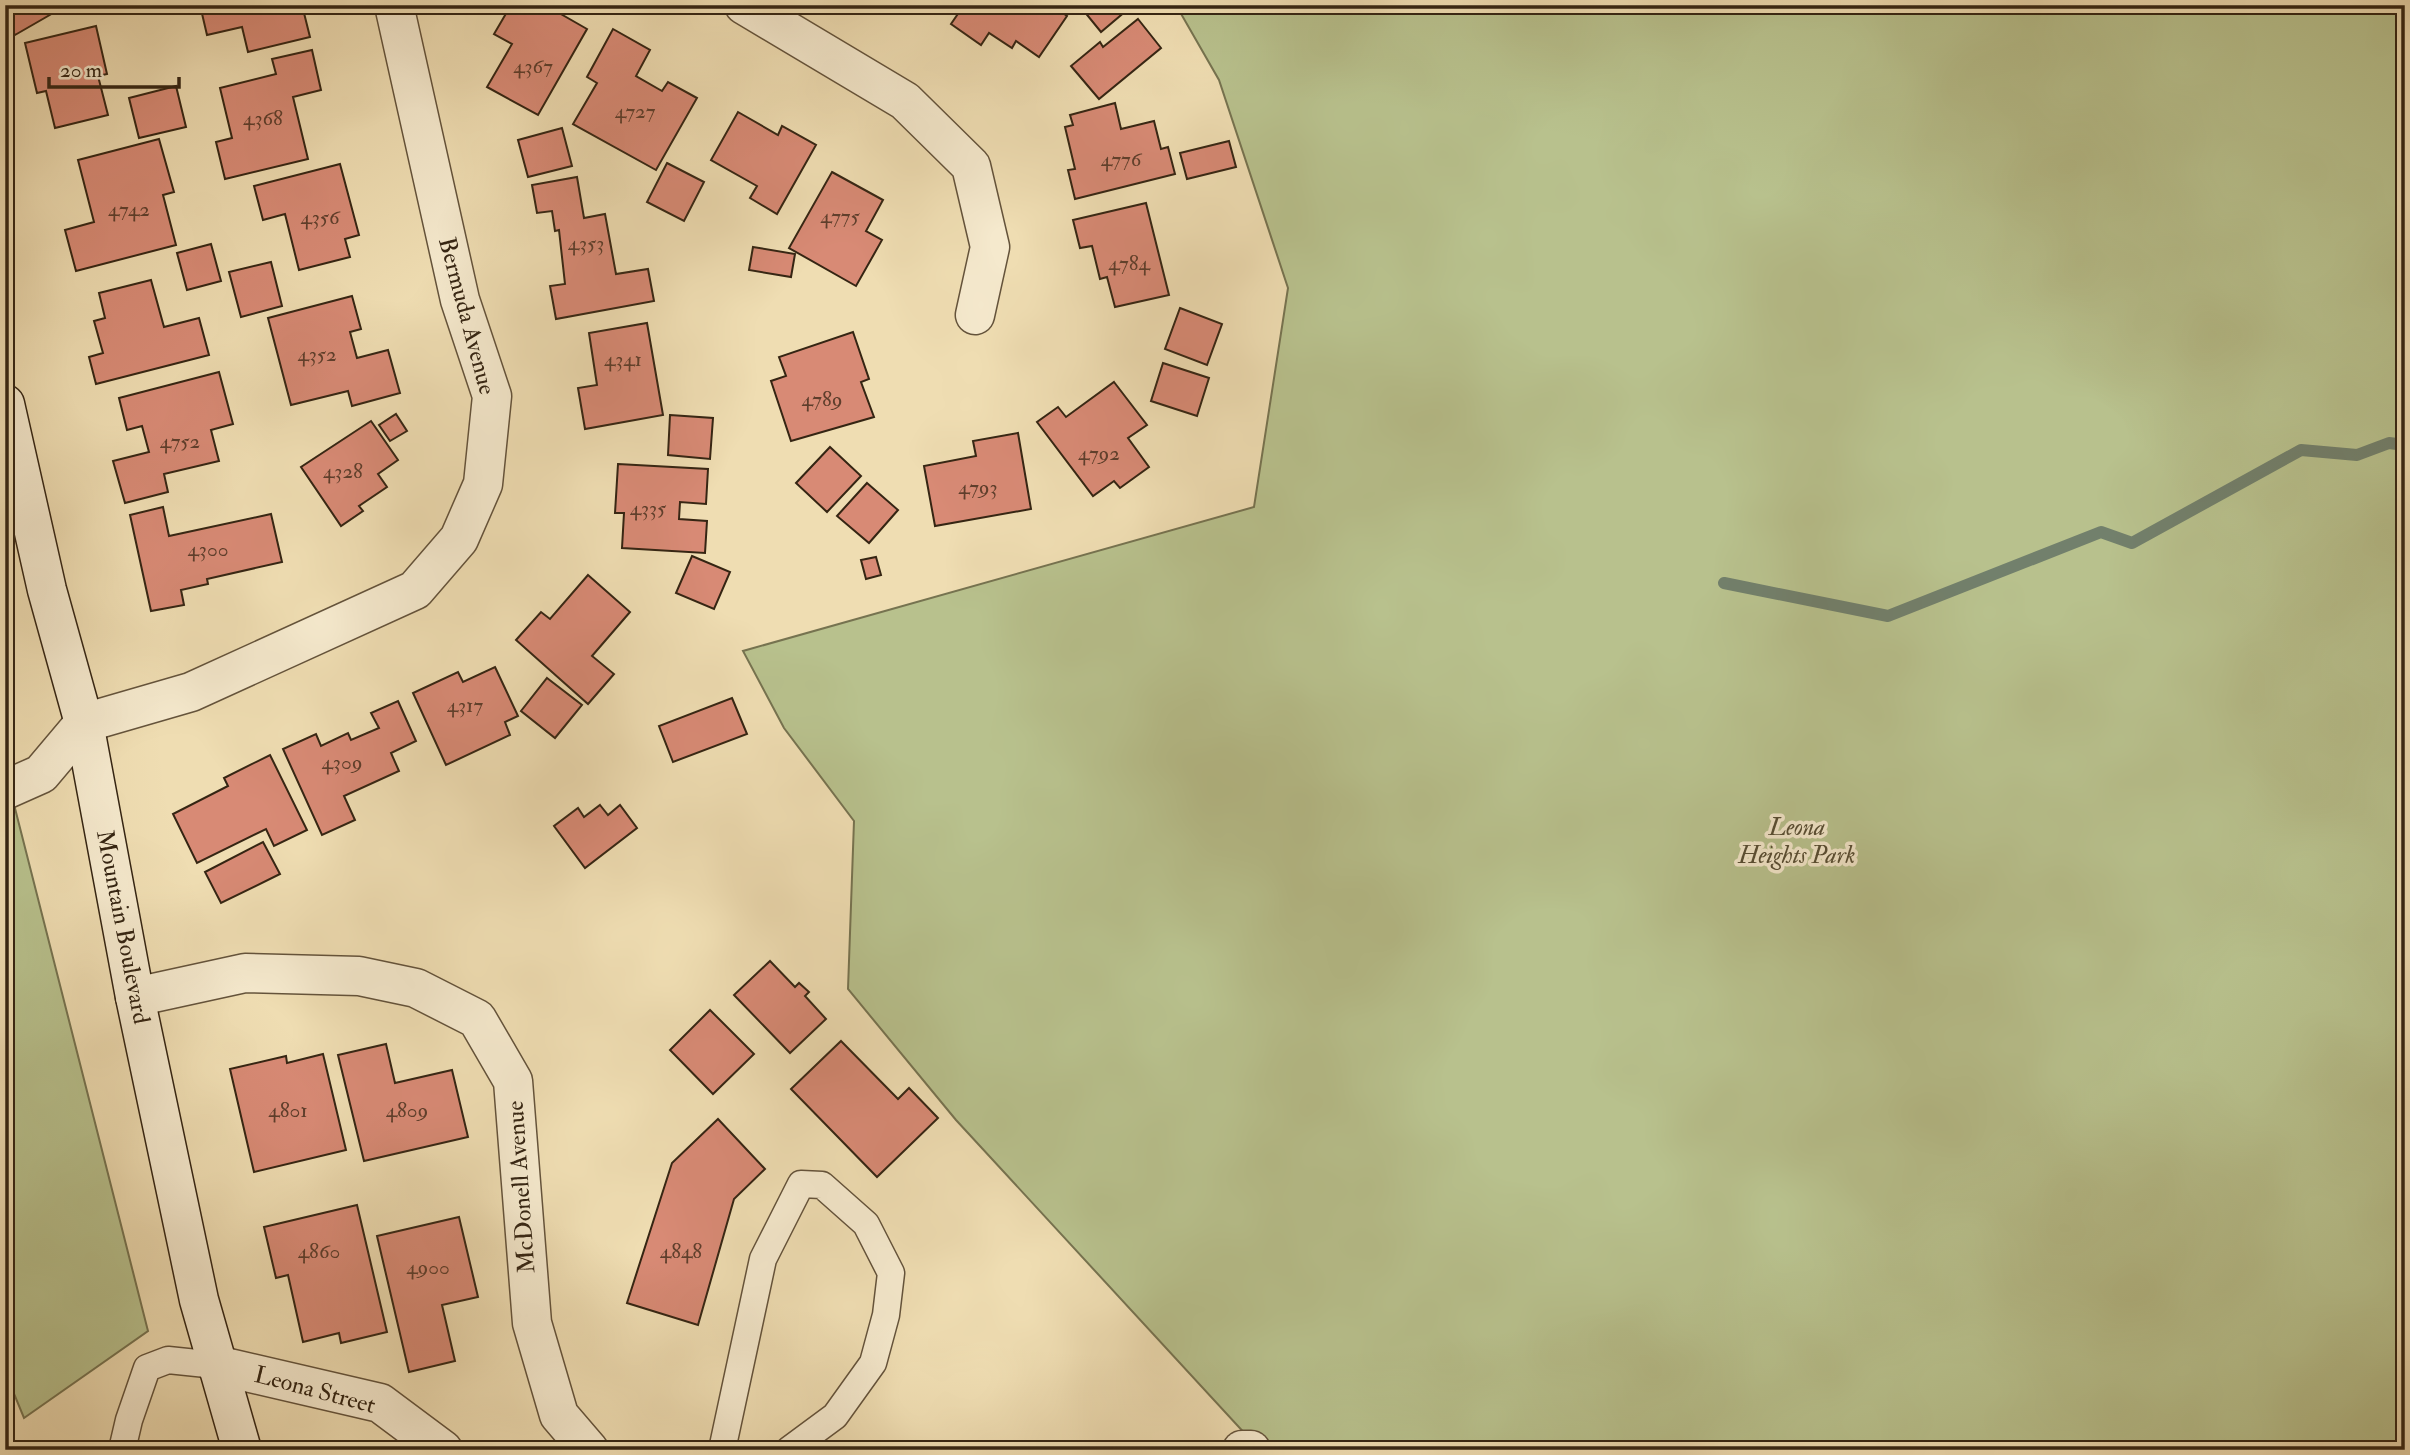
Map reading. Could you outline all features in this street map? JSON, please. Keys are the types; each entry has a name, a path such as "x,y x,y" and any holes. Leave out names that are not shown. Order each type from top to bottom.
{"street":[{"name":"Bermuda Avenue","path":"84,723 191,692 415,590 459,539 483,484 492,396 460,300 394,5"},
{"path":"744,5 905,101 971,166 990,247 975,315"},
{"name":"Mountain Boulevard","path":"5,404 47,590 84,723 135,997 199,1300 242,1450"},
{"path":"5,790 41,774 84,723"},
{"name":"McDonell Avenue","path":"135,997 245,973 359,976 416,988 477,1019 513,1081 531,1323 559,1415 589,1450"},
{"name":"Leona Street","path":"216,1365 380,1404 443,1450"},
{"path":"1242,1450 1251,1450"}],"lane":[{"path":"722,1450 763,1259 801,1184 822,1185 866,1224 891,1273 886,1315 873,1363 835,1416 789,1450"},
{"path":"122,1450 129,1420 148,1368 168,1360 216,1365"}],"green space":[{"name":"Leona Heights Park","path":"1176,5 2405,5 2405,1450 1260,1450 956,1120 848,989 854,821 784,728 743,651 1254,507 1288,288 1219,80"},
{"path":"5,769 148,1331 24,1418 5,1372"}],"building":[{"path":"5,5 67,5 15,35 5,17"},
{"path":"200,5 302,5 310,37 248,52 242,27 207,35"},
{"path":"511,5 545,5 587,29 538,115 487,87 512,44 494,34"},
{"path":"964,5 1052,5 1067,16 1039,57 1016,41 1012,48 989,33 981,45 951,24"},
{"path":"1079,5 1133,5 1101,32"},
{"path":"1138,19 1161,48 1099,99 1071,66 1100,42 1103,47"},
{"path":"96,26 107,74 98,76 108,115 55,128 46,91 37,93 25,43"},
{"path":"613,29 650,50 636,76 662,91 668,82 697,98 656,170 573,124 597,83 587,77"},
{"path":"312,50 321,90 293,97 308,159 225,179 216,142 232,138 220,88 276,74 272,59"},
{"path":"176,86 186,127 139,138 129,98"},
{"path":"1115,103 1121,129 1154,121 1161,149 1168,147 1175,174 1075,199 1068,170 1075,169 1065,127 1073,125 1070,115"},
{"path":"738,112 778,135 782,126 816,145 777,214 750,198 757,186 711,160"},
{"path":"562,128 572,166 528,177 518,140"},
{"path":"159,139 174,192 163,195 176,245 76,271 65,230 94,222 78,160"},
{"path":"1229,141 1236,167 1187,179 1180,153"},
{"path":"667,163 704,182 684,221 647,202"},
{"path":"340,164 359,235 345,239 350,257 299,270 285,214 263,220 254,186"},
{"path":"832,172 883,200 866,231 882,240 856,286 789,248"},
{"path":"577,177 584,218 605,214 616,274 648,269 654,301 556,319 550,286 565,284 559,230 555,231 552,211 537,213 532,185"},
{"path":"1146,203 1169,295 1115,307 1107,277 1100,279 1092,246 1080,248 1073,220"},
{"path":"211,244 221,281 187,290 177,253"},
{"path":"753,247 795,254 791,277 749,270"},
{"path":"271,262 282,306 241,317 229,272"},
{"path":"151,280 164,327 199,318 209,355 96,384 89,357 103,353 94,321 105,318 99,293"},
{"path":"352,296 361,329 350,332 357,358 388,350 400,393 352,406 348,391 291,405 268,318"},
{"path":"1180,308 1222,324 1207,365 1165,349"},
{"path":"647,323 663,415 585,429 578,388 597,385 589,333"},
{"path":"853,332 869,379 861,382 874,417 791,441 771,381 786,376 779,357"},
{"path":"1163,363 1209,378 1197,416 1151,401"},
{"path":"219,372 233,424 211,430 219,461 164,474 168,492 125,503 113,461 149,452 142,426 127,430 119,398"},
{"path":"1114,382 1147,425 1128,438 1149,467 1120,488 1114,481 1093,496 1037,422 1058,407 1066,417"},
{"path":"396,414 407,431 390,441 379,425"},
{"path":"670,415 713,418 710,459 668,455"},
{"path":"371,421 398,460 378,474 387,487 359,506 363,511 341,526 301,467"},
{"path":"1018,433 1031,509 935,526 924,466 976,456 973,441"},
{"path":"830,447 861,476 827,512 796,483"},
{"path":"618,464 708,469 706,504 680,502 679,519 707,521 705,553 622,548 624,513 615,513"},
{"path":"867,483 898,510 869,543 837,516"},
{"path":"163,507 169,536 271,514 282,562 207,579 208,584 181,590 184,605 151,611 130,515"},
{"path":"692,556 730,572 714,609 676,593"},
{"path":"876,557 881,575 866,579 861,560"},
{"path":"588,575 630,612 592,656 614,674 588,704 516,640 541,612 550,619"},
{"path":"495,667 518,716 505,722 510,735 446,765 413,693 458,672 463,682"},
{"path":"547,678 582,705 555,738 521,711"},
{"path":"732,698 747,734 673,762 659,726"},
{"path":"398,701 416,741 391,753 399,771 344,796 355,820 322,835 283,749 316,734 321,746 348,733 351,740 379,728 371,713"},
{"path":"270,755 307,830 274,846 266,829 197,863 173,814 228,786 224,778"},
{"path":"600,805 608,815 620,805 637,828 585,868 554,826 578,808 584,817"},
{"path":"263,842 280,874 221,903 205,872"},
{"path":"770,961 795,987 799,983 809,992 805,996 826,1019 790,1053 734,995"},
{"path":"710,1010 754,1054 713,1094 670,1050"},
{"path":"841,1041 898,1099 909,1088 938,1118 877,1177 791,1089"},
{"path":"386,1044 395,1083 452,1070 468,1137 364,1161 338,1055"},
{"path":"323,1054 346,1150 254,1172 230,1069 286,1056 287,1063"},
{"path":"718,1119 765,1169 734,1199 698,1325 627,1303 672,1163"},
{"path":"357,1205 387,1332 341,1343 339,1333 303,1342 288,1275 276,1278 264,1227"},
{"path":"459,1217 478,1297 442,1305 455,1361 409,1372 377,1236"}],"waterway":[{"path":"1724,583 1888,616 2101,532 2132,543 2301,450 2357,455 2389,443 2405,445"}]}
